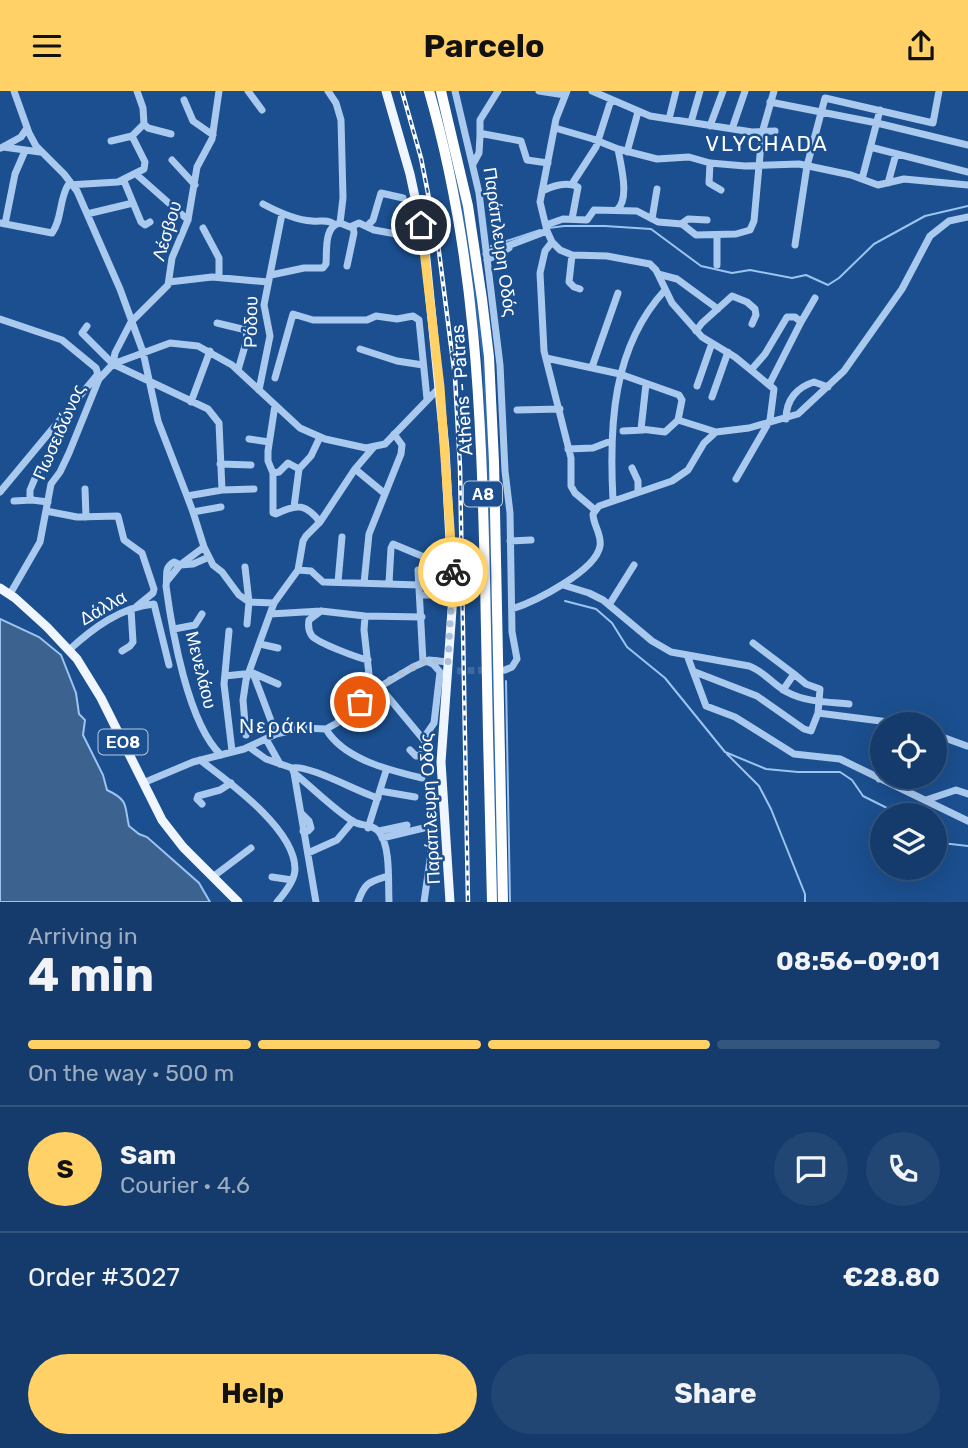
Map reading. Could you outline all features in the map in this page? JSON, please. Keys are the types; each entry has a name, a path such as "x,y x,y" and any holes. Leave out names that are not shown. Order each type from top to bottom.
{"highway":[{"name":"Athens - Patras","path":"429,91 457,209 476,347 483,474 492,902"},
{"name":"Athens - Patras","path":"441,91 470,218 489,357 495,486 503,902"}],"main road":[{"name":"Παράπλευρη Οδός","path":"386,91 410,174 424,240 440,387 453,569 451,668 441,762 450,902"},
{"name":"ΕΟ8","path":"0,588 10,594 69,650 80,664 101,698 168,828 238,902"}],"street":[{"path":"14,91 25,131 26,151 15,174 3,224 54,232 68,185 124,181 144,169 145,162 132,136"},
{"path":"111,141 132,136 144,124 143,108 137,91"},
{"name":"Λέσβου","path":"113,364 115,353 131,322 162,293 169,282 171,263 188,220 197,167 213,135 219,91"},
{"path":"248,91 262,110"},
{"path":"169,282 219,277 270,278 304,268 323,268 326,264 330,229 337,223 343,198 341,120 336,103 328,91"},
{"name":"Παράπλευρη Οδός","path":"455,91 473,164 500,365 512,632 517,659 512,667 505,670"},
{"path":"473,164 479,153 480,120 498,91"},
{"path":"539,91 566,93 555,128 540,205 552,242 560,250 572,255 607,256 648,263 658,274 675,307 696,331 728,352 774,392 771,420 736,479"},
{"path":"592,91 602,93 638,112 669,119 732,129 775,131"},
{"path":"669,119 676,91"},
{"path":"691,122 701,91"},
{"path":"710,126 723,91"},
{"path":"732,129 744,91"},
{"path":"486,257 546,228 572,219 587,220 594,210 637,211 652,219 681,224 696,235 745,233 753,227 762,132 774,91"},
{"path":"795,245 807,166 825,97 933,123 939,91"},
{"path":"184,100 194,121 213,135"},
{"path":"572,184 598,141 611,100"},
{"path":"770,102 877,123 968,145"},
{"path":"862,179 880,110"},
{"path":"627,152 638,112"},
{"path":"144,124 151,129 171,134"},
{"path":"555,128 627,152 663,160 689,157 710,163 758,166 794,163 878,185 904,179 968,185"},
{"path":"2,148 25,131"},
{"path":"25,131 40,152 73,184 120,289 143,352 158,421 213,565 222,572 239,595 249,602 274,603"},
{"path":"480,136 493,135 521,141 527,160 548,163"},
{"path":"870,147 968,172"},
{"path":"2,148 40,152"},
{"path":"617,210 622,204 624,186 618,149"},
{"path":"888,183 896,154"},
{"path":"172,160 194,185"},
{"path":"710,163 709,183 721,190"},
{"path":"136,174 188,220"},
{"path":"124,181 141,222 145,225 150,222"},
{"path":"542,191 555,185 572,184 578,187 572,219"},
{"path":"652,219 657,189"},
{"path":"367,226 373,221 382,193 403,198"},
{"path":"87,214 133,203"},
{"path":"263,204 309,221 329,220 353,227 359,223 374,230 424,240"},
{"name":"Ρόδου","path":"259,390 270,336 264,305 282,213"},
{"path":"678,420 716,432 748,428 798,414 844,371 892,304 927,239 949,221 967,214"},
{"path":"681,224 688,219 707,221"},
{"path":"347,266 353,227"},
{"path":"203,228 218,257 219,277"},
{"path":"717,235 717,265"},
{"path":"552,242 545,251 540,273 545,358 572,460 571,487 595,510"},
{"path":"218,257 224,247"},
{"path":"572,255 569,282 580,289"},
{"path":"658,274 677,279 718,309"},
{"path":"613,500 611,441 620,374 640,323 665,291"},
{"path":"592,367 618,293"},
{"path":"696,331 729,297 738,297 755,309 756,315 752,324"},
{"path":"769,385 815,298"},
{"path":"275,378 294,313 313,320 361,320 376,316 397,319 413,316 419,320 426,399"},
{"path":"751,370 765,354 787,317 795,317 801,322"},
{"path":"0,319 62,340 96,368 99,376 0,492"},
{"path":"217,323 246,330 247,339 237,370"},
{"path":"87,326 82,333 113,364 208,409 218,419 222,490"},
{"path":"270,336 286,337"},
{"path":"113,364 175,343 192,345 210,351 237,370 294,424 320,437 373,448 385,444 440,387"},
{"path":"697,386 712,343"},
{"path":"360,349 397,361 423,365"},
{"path":"191,402 210,351"},
{"path":"712,397 728,352"},
{"path":"545,358 620,374 682,397 678,420 665,432 623,431"},
{"name":"Πωσειδώνος","path":"10,594 38,549 51,484 69,453 99,376 113,364"},
{"path":"786,419 790,400 798,390 814,382 828,387"},
{"path":"643,430 640,425 646,384"},
{"path":"275,405 268,461 272,473 273,513 294,507 308,509 320,522"},
{"path":"517,410 560,409"},
{"path":"696,426 704,443"},
{"path":"512,609 563,585 595,556 600,548 600,538 593,520 595,510 613,500 657,487 680,476 692,465 704,443 716,432"},
{"path":"364,583 367,542 402,449 394,434"},
{"path":"294,507 299,469 313,452 320,437"},
{"path":"249,439 269,442"},
{"path":"568,449 593,448 611,441"},
{"path":"246,736 243,700 274,603 298,571 303,541 320,522 355,469 373,448"},
{"path":"272,473 279,472 288,463 299,469"},
{"path":"220,464 251,465"},
{"path":"632,468 638,481 638,491"},
{"path":"355,469 384,493"},
{"path":"32,500 30,490 38,471"},
{"path":"85,489 86,517"},
{"path":"187,496 222,490 254,489"},
{"path":"14,501 32,500 47,507 86,517 118,516 124,540 142,553 154,589"},
{"path":"192,512 221,507"},
{"path":"338,582 342,537"},
{"path":"510,541 531,540"},
{"path":"389,583 393,544 453,569"},
{"path":"180,565 204,547"},
{"path":"122,651 132,642 134,607 153,593 154,589 166,583 165,575 169,565 174,562 180,565 193,564 209,557"},
{"path":"609,605 634,565"},
{"path":"245,566 249,602 247,624"},
{"path":"418,570 424,661"},
{"path":"298,571 311,571 323,582 419,585"},
{"name":"Μενελάου","path":"166,583 188,693 209,742 221,755"},
{"path":"563,585 589,593 609,605 657,645 671,652 756,669 795,696 849,704"},
{"path":"420,595 440,595"},
{"name":"Δάλλα","path":"69,650 104,621 134,607 156,605 169,665"},
{"path":"270,614 321,611 365,616 422,617"},
{"path":"321,611 309,620 313,636 320,642 368,660"},
{"path":"174,629 195,625 202,614"},
{"path":"365,616 371,692"},
{"path":"229,631 225,703 232,751"},
{"path":"695,672 757,696 808,731 815,724 820,689 806,684 781,662 753,643"},
{"path":"260,644 278,648"},
{"path":"687,655 706,706 735,717 794,754 840,759 870,774"},
{"path":"143,783 200,760 249,747 276,734 302,728 326,729 337,723 345,712 379,686 424,661 451,668"},
{"path":"423,739 434,723 440,672 433,664 424,661"},
{"path":"250,672 276,734"},
{"path":"225,676 250,672 278,684"},
{"path":"783,690 794,674"},
{"path":"339,686 360,702"},
{"path":"379,686 429,747 428,753 416,756 410,750"},
{"path":"818,713 870,720"},
{"path":"326,729 334,739 355,754 386,771 422,778"},
{"path":"266,739 280,765"},
{"path":"947,739 967,746"},
{"path":"249,747 266,759 293,770 354,821 381,835 432,825 433,839 424,902"},
{"path":"200,760 231,783 283,837 292,855 293,877 277,902"},
{"path":"293,770 306,768 349,788 379,795 415,797"},
{"path":"293,770 316,902"},
{"path":"369,827 386,771"},
{"path":"202,804 197,799 198,796 220,790 231,783"},
{"path":"901,789 968,821"},
{"path":"926,800 956,790 968,794"},
{"path":"308,853 337,840 354,821"},
{"path":"381,835 407,825"},
{"path":"381,835 389,902"},
{"path":"214,876 251,848"},
{"path":"358,902 364,886 388,876"},
{"path":"272,877 293,877"}],"shaded area":[{"path":"434,91 445,123 460,189 477,290 484,357 490,473 499,902 496,902 482,358 463,219"},
{"path":"0,619 39,637 61,655 76,693 79,714 85,720 83,735 103,775 107,790 123,801 129,826 147,837 199,883 210,902 0,902"}],"waterway":[{"path":"549,228 605,226 651,229 701,266 732,273 750,270 792,278 806,275 828,285 874,244 925,216 968,206"},
{"path":"491,246 540,230"},
{"path":"565,601 596,609 612,623 627,647 665,678 725,752 766,769 840,772 852,780 863,796 877,803"},
{"path":"506,681 510,902"},
{"path":"727,754 759,786 805,894 805,902"},
{"path":"947,844 968,846"}],"tunnel":[{"path":"457,671 490,670"}],"railway":[{"path":"402,91 421,158 438,244 455,377 460,467 468,902"}],"way so far":[{"path":"360,702 379,686 423,662 448,662 453,572"}],"district":[{"name":"VLYCHADA","path":"767,143"},
{"name":"Νεράκι","path":"277,725"}],"route":[{"path":"421,225 440,387 453,572"}]}
